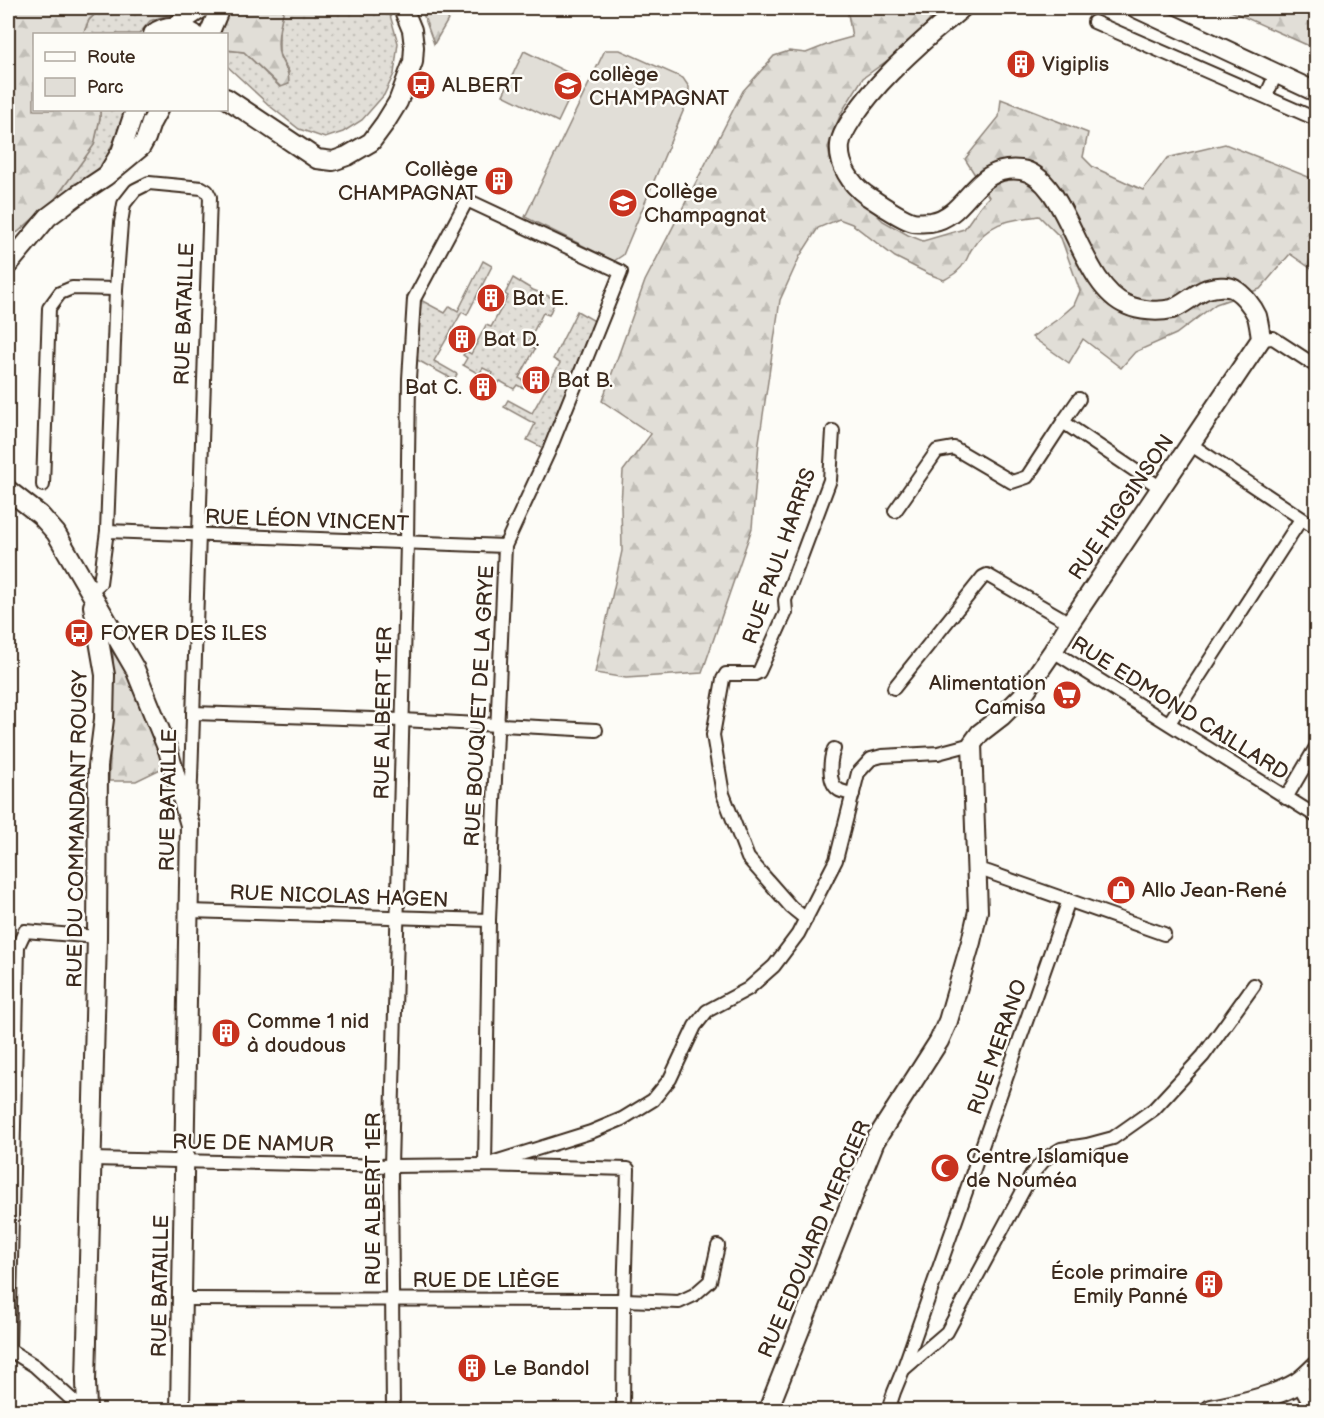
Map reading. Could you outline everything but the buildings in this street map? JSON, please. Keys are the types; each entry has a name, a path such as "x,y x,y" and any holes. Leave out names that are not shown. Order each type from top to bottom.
{"main road":[{"path":"1211,1410 1270,1395 1298,1383 1317,1367"}],"street":[{"path":"176,26 202,8"},
{"path":"209,33 220,8"},
{"path":"228,99 317,159 333,161 346,156 371,142 398,102 413,62 414,47 412,30 403,8"},
{"path":"1136,8 1317,92"},
{"path":"962,10 913,50 867,96 846,128 840,145 842,164 850,181 864,194 912,222 932,222 950,215 979,183 997,172 1010,169 1025,171 1040,178 1057,199 1082,251 1100,281 1115,298 1127,306 1155,311 1174,308 1207,289 1233,288 1256,314 1261,339 1273,338 1317,366"},
{"path":"1094,22 1317,119"},
{"path":"154,33 166,27 176,26 192,33"},
{"path":"1266,96 1276,74"},
{"path":"228,85 283,136"},
{"path":"106,176 120,152 135,111"},
{"path":"8,265 15,250 48,217 106,176 141,147 157,111"},
{"name":"RUE BATAILLE","path":"116,289 120,223 124,204 135,190 149,183 202,188 207,191 210,196 190,825 180,1410"},
{"name":"RUE ALBERT 1ER","path":"393,1410 391,1166 409,379 414,299 467,200 621,272"},
{"name":"RUE BOUQUET DE LA GRYE","path":"485,1165 489,920 505,546 549,452 621,272"},
{"path":"43,485 49,308 60,293 72,288 116,289 106,531 100,583 90,592"},
{"name":"RUE HIGGINSON","path":"972,744 980,733 1022,696 1261,339"},
{"path":"895,511 938,451 954,448 1012,482 1027,477 1079,399"},
{"path":"1063,422 1161,488"},
{"name":"RUE PAUL HARRIS","path":"806,919 791,907 748,858 723,794 713,735 723,679 726,675 759,672 786,612 785,600 830,480 833,431"},
{"path":"1190,444 1317,528"},
{"path":"8,490 40,515 56,533 135,669 168,750 190,825"},
{"path":"1169,723 1301,519"},
{"name":"RUE LÉON VINCENT","path":"106,531 505,546"},
{"path":"894,688 983,577 987,575 1070,623"},
{"name":"RUE DU COMMANDANT ROUGY","path":"85,1410 97,937 98,766 104,719 105,675 90,592"},
{"name":"RUE EDMOND CAILLARD","path":"1053,651 1317,816"},
{"path":"193,713 596,729"},
{"path":"485,1165 591,1132 622,1119 653,1100 670,1079 694,1026 707,1011 748,989 774,966 798,934 836,860 858,773 871,759 882,756 938,753 972,744"},
{"name":"RUE EDOUARD MERCIER","path":"768,1410 875,1141 939,1041 948,1022 978,911 972,744"},
{"path":"1286,798 1317,747"},
{"path":"834,749 831,770 833,784 838,789 853,794"},
{"path":"976,869 1164,934"},
{"name":"RUE MERANO","path":"888,1410 1069,900"},
{"name":"RUE NICOLAS HAGEN","path":"189,911 489,920"},
{"path":"85,1410 35,1366 8,1349 18,946 25,931 97,937"},
{"path":"903,1370 946,1332 1032,1174 1046,1158 1061,1149 1113,1138 1154,1109 1203,1056 1254,985"},
{"name":"RUE DE NAMUR","path":"92,1159 391,1166 485,1165 628,1170 624,1300"},
{"name":"RUE DE LIÈGE","path":"182,1299 679,1302 694,1295 710,1281 718,1246"},
{"path":"623,1410 624,1300"},
{"path":"1298,1383 1313,1410"}],"green space":[{"path":"8,8 101,8 89,20 83,33 33,33 33,111 100,111 100,118 94,145 55,199 18,232 8,236"},
{"path":"101,8 190,8 182,14 167,15 150,21 140,33 83,33 89,20"},
{"path":"219,8 284,8 278,45 289,84 281,87 244,52 228,50 228,33 221,33"},
{"path":"284,8 388,8 398,43 394,74 384,95 362,120 343,132 325,138 299,129 271,107 228,67 228,50 244,52 280,87 289,72 279,54 279,29"},
{"path":"421,8 455,8 434,44"},
{"path":"847,8 937,8 913,42 863,78 841,113 828,147 831,164 854,192 883,221 923,241 964,229 989,197 965,159 999,117 1001,99 1088,133 1083,157 1093,167 1143,190 1167,158 1225,144 1316,180 1316,272 1290,254 1260,289 1216,304 1176,334 1135,352 1121,368 1083,339 1069,363 1032,337 1074,305 1080,291 1061,238 1039,216 1009,221 985,233 971,250 961,268 944,280 895,257 852,224 839,219 818,228 800,256 780,300 759,442 752,528 702,673 626,678 595,673 622,551 623,471 651,434 602,401 645,281 743,91 774,56 789,51 806,53 852,37"},
{"path":"1224,8 1316,8 1316,49"},
{"path":"605,50 620,50 683,78 689,87 689,97 623,255 614,261 525,217"},
{"path":"524,51 579,78 558,122 503,95"},
{"path":"100,111 127,111 104,163 83,184 55,199 94,145"},
{"path":"483,261 492,266 467,315 462,312 434,361 457,374 454,380 410,356 415,297 445,313 450,306 458,311"},
{"path":"513,278 533,290 556,299 549,315 543,313 527,344 535,349 519,378 526,382 523,388 517,385 514,389 500,381 497,385 489,381 493,373 483,368 479,374 463,365 467,358 463,355 466,351 471,354 486,325 491,327 508,296 505,294"},
{"path":"577,311 600,324 549,451 527,440 535,424 504,407 508,400 532,413 560,363 553,359"},
{"path":"113,638 171,764 136,781 109,781"}],"place":[{"name":"Vigiplis","path":"1021,64"},
{"name":"ALBERT","path":"421,85"},
{"name":"collège CHAMPAGNAT","path":"568,86"},
{"name":"Collège CHAMPAGNAT","path":"499,181"},
{"name":"Collège Champagnat","path":"623,203"},
{"name":"Bat E.","path":"491,298"},
{"name":"Bat D.","path":"462,339"},
{"name":"Bat B.","path":"536,380"},
{"name":"Bat C.","path":"483,387"},
{"name":"FOYER DES ILES","path":"79,633"},
{"name":"Alimentation Camisa","path":"1067,695"},
{"name":"Allo Jean-René","path":"1121,890"},
{"name":"Comme 1 nid à doudous","path":"226,1033"},
{"name":"Centre Islamique de Nouméa","path":"945,1168"},
{"name":"École primaire Emily Panné","path":"1209,1284"},
{"name":"Le Bandol","path":"472,1368"}]}
